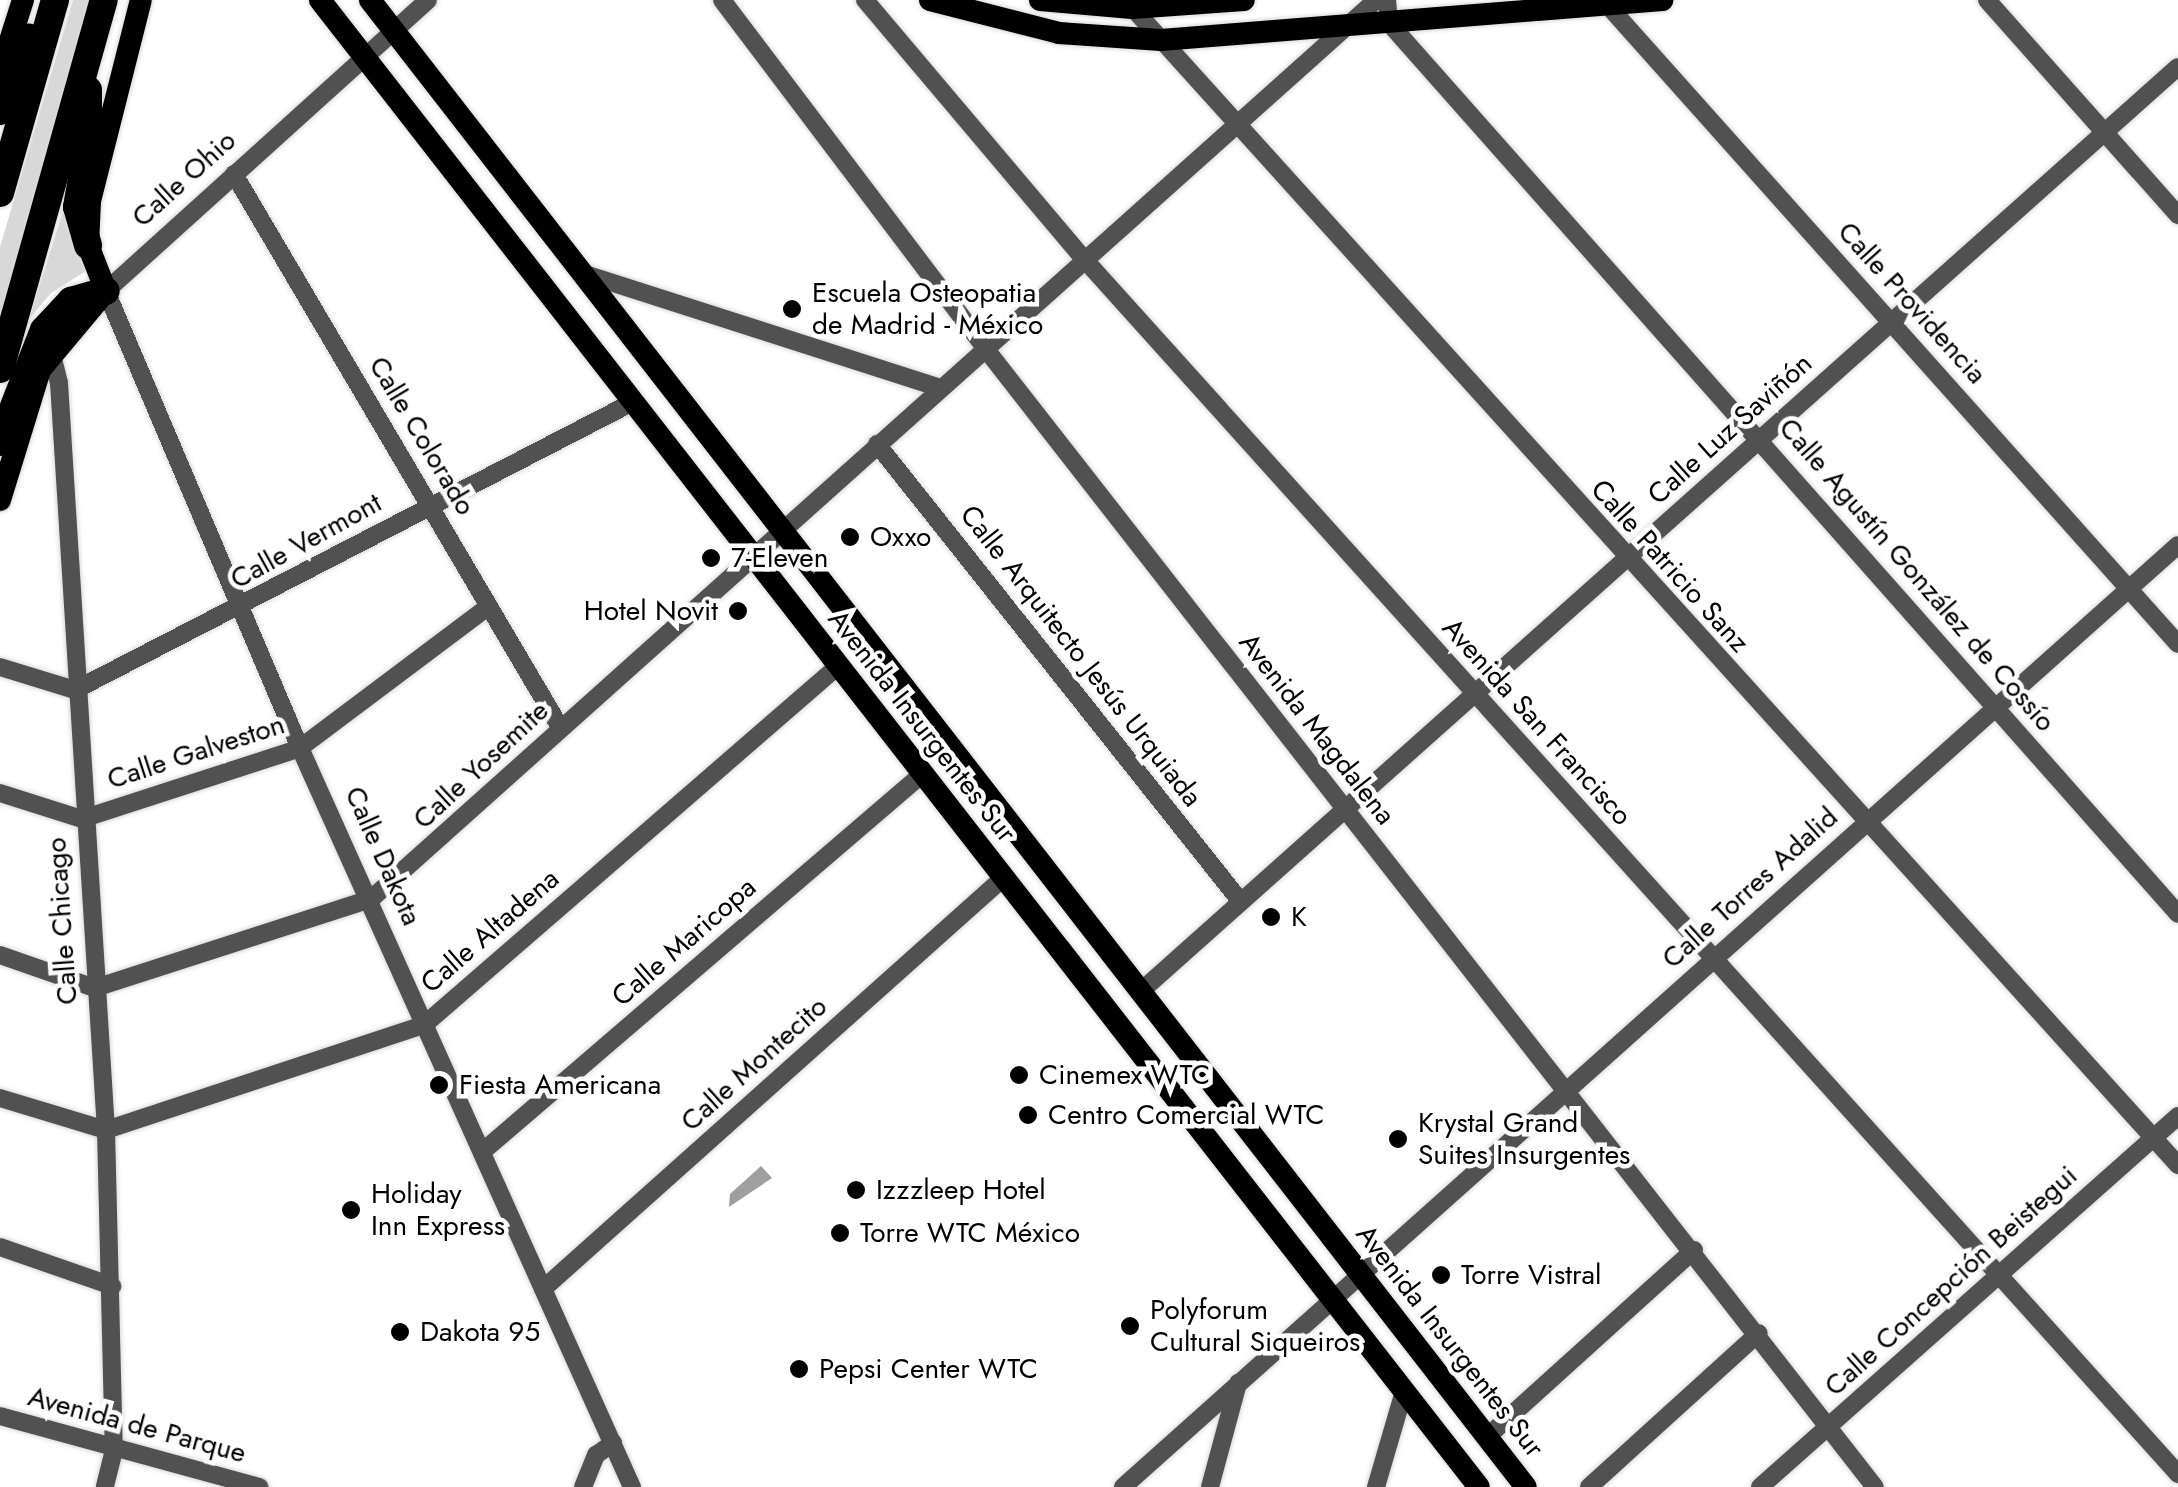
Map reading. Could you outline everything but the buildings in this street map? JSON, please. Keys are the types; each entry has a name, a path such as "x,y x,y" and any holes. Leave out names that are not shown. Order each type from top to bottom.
{"highway":[{"path":"0,111 52,0"},
{"path":"0,193 52,0"},
{"path":"0,370 104,0"},
{"path":"87,61 89,134 77,206 88,246"},
{"path":"0,442 44,330 71,301 106,291"}],"main road":[{"path":"0,72 23,0"},
{"path":"88,246 90,201 142,0"},
{"name":"Avenida Insurgentes Sur","path":"320,0 1479,1487"},
{"name":"Avenida Insurgentes Sur","path":"370,0 1526,1487"},
{"path":"930,0 1059,33 1161,40 1346,28 1388,12 1662,0"},
{"path":"1040,0 1128,4 1244,0"},
{"name":"Calle Dakota","path":"88,246 106,291"},
{"name":"Calle Ohio","path":"0,500 32,388 51,351 106,291"}],"street":[{"name":"Calle Ohio","path":"106,291 428,0"},
{"name":"Avenida Magdalena","path":"722,0 985,348 1759,1332 1875,1487"},
{"name":"Avenida San Francisco","path":"865,0 1084,260 2178,1474"},
{"name":"Calle Yosemite","path":"95,988 371,898 441,842 560,726 1376,0"},
{"path":"1987,0 2178,216"},
{"name":"Calle Providencia","path":"1604,2 2178,644"},
{"name":"Calle Patricio Sanz","path":"1128,4 2178,1166"},
{"name":"Calle Agustín González de Cossío","path":"1388,12 2178,914"},
{"name":"Calle Luz Saviñón","path":"1140,992 2178,67"},
{"name":"Calle Colorado","path":"234,174 560,726"},
{"path":"582,274 940,388"},
{"name":"Calle Dakota","path":"106,291 300,748 371,898 632,1487"},
{"name":"Calle Chicago","path":"51,351 59,383 82,818 106,1130 114,1450 105,1487"},
{"name":"Calle Vermont","path":"75,690 240,610 431,503 632,402"},
{"name":"Calle Arquitecto Jesús Urquiada","path":"877,444 1241,902"},
{"name":"Calle Torres Adalid","path":"1123,1487 2178,544"},
{"name":"Calle Galveston","path":"0,793 82,818 300,748 489,606"},
{"name":"Calle Altadena","path":"106,1130 424,1025 838,666"},
{"path":"0,667 75,690"},
{"name":"Calle Maricopa","path":"482,1152 922,775"},
{"name":"Calle Montecito","path":"542,1289 1002,879"},
{"path":"0,954 95,988"},
{"path":"0,1098 106,1130"},
{"name":"Calle Concepción Beistegui","path":"1760,1487 2178,1116"},
{"path":"0,1248 112,1286"},
{"path":"1487,1437 1694,1250"},
{"path":"1589,1487 1759,1332"},
{"path":"1210,1487 1238,1383"},
{"path":"1376,1487 1404,1391"},
{"name":"Avenida de Parque","path":"0,1416 259,1487"},
{"path":"583,1487 596,1454 613,1443"}],"shaded area":[{"path":"73,0 89,0 0,320 0,247"},
{"path":"63,211 86,271 51,293 29,319"},
{"path":"761,1166 772,1178 729,1207 730,1194"}],"place":[{"name":"Escuela Osteopatia de Madrid - México","path":"792,309"},
{"name":"Oxxo","path":"850,537"},
{"name":"7-Eleven","path":"711,558"},
{"name":"Hotel Novit","path":"738,611"},
{"name":"K","path":"1271,917"},
{"name":"Cinemex WTC","path":"1019,1075"},
{"name":"Fiesta Americana","path":"439,1085"},
{"name":"Centro Comercial WTC","path":"1028,1115"},
{"name":"Krystal Grand Suites Insurgentes","path":"1398,1139"},
{"name":"Izzzleep Hotel","path":"856,1190"},
{"name":"Holiday Inn Express","path":"351,1210"},
{"name":"Torre WTC México","path":"840,1233"},
{"name":"Torre Vistral","path":"1441,1275"},
{"name":"Polyforum Cultural Siqueiros","path":"1130,1326"},
{"name":"Dakota 95","path":"400,1332"},
{"name":"Pepsi Center WTC","path":"799,1369"}]}
